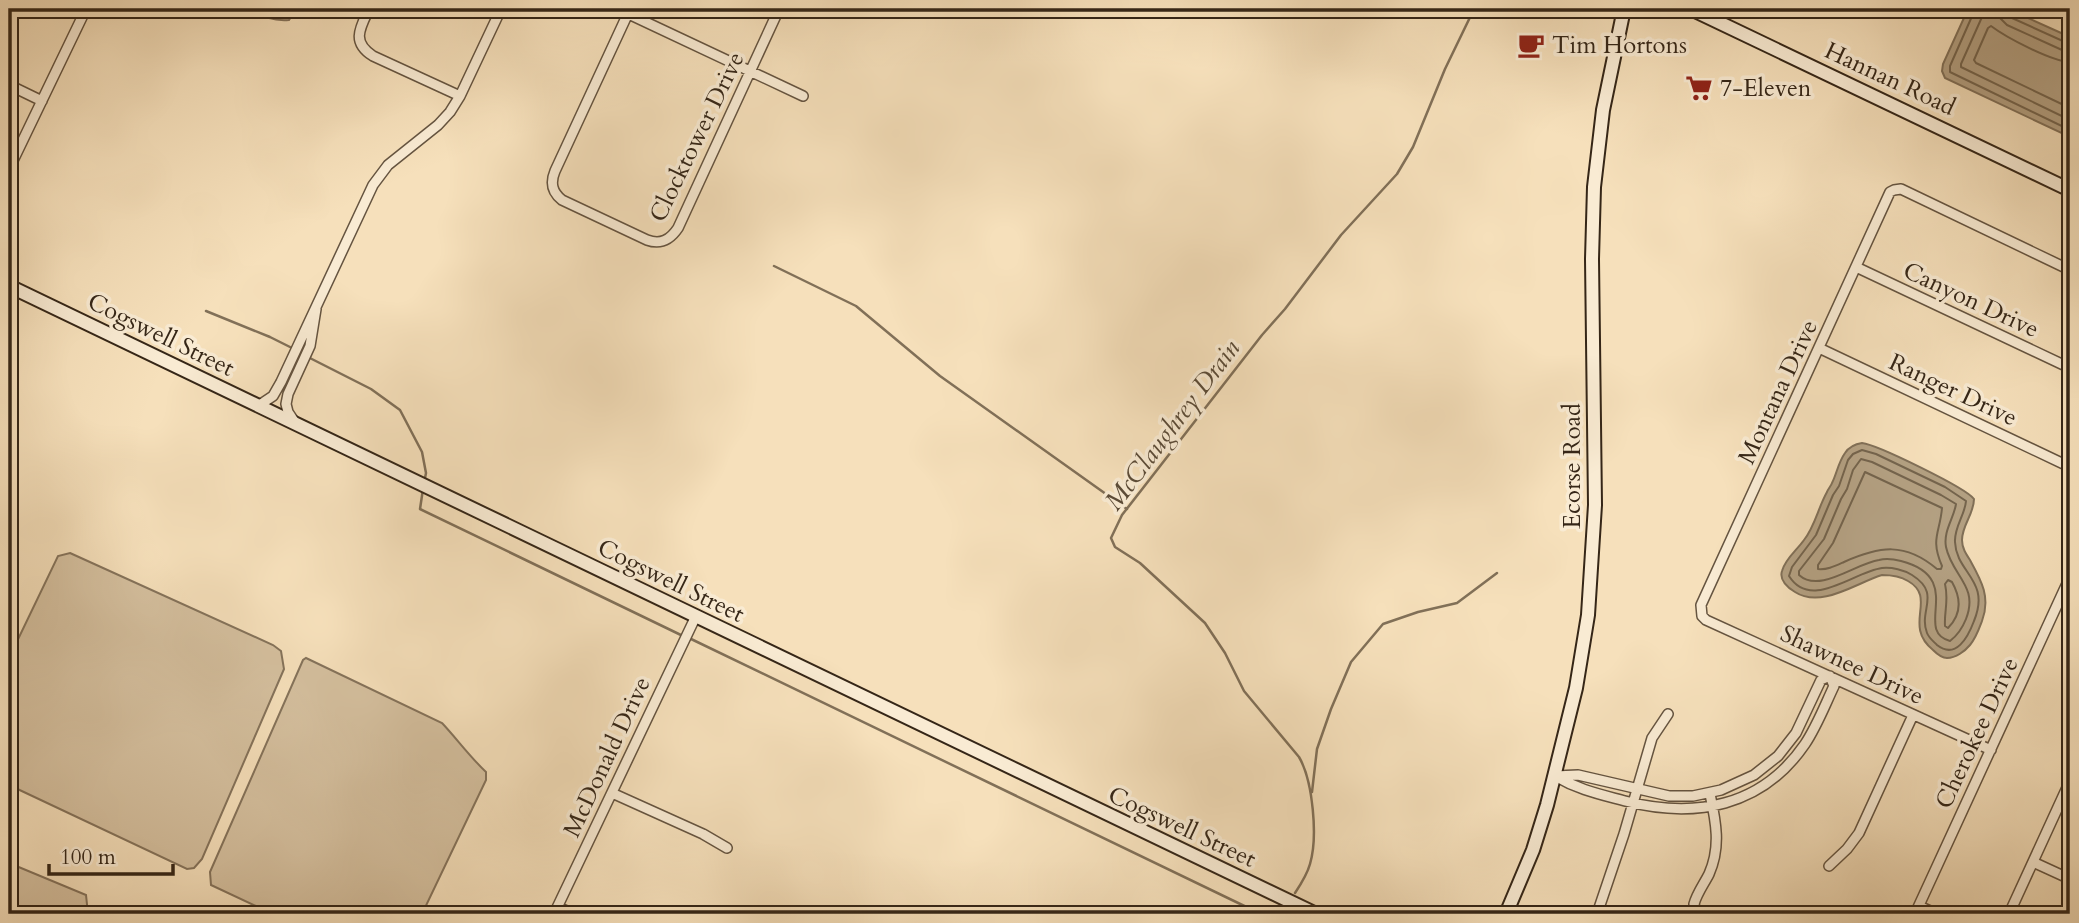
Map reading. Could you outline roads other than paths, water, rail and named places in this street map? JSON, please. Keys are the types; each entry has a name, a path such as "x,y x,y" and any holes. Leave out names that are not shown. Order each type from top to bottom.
{"street":[{"path":"9,169 86,9"},
{"path":"369,9 359,30 363,49 460,96"},
{"path":"258,406 273,396 379,176 388,165 450,113 501,9"},
{"path":"618,9 629,11 803,96"},
{"name":"Clocktower Drive","path":"629,11 552,183 559,198 574,206 651,242 664,242 671,238 678,228 779,9"},
{"name":"Ecorse Road","path":"1506,914 1533,850 1555,776 1576,688 1591,590 1595,505 1592,259 1594,187 1603,110 1624,9"},
{"name":"Hannan Road","path":"1691,9 2070,190"},
{"path":"9,85 41,101"},
{"name":"Montana Drive","path":"1700,611 1888,195 1901,189 2067,269"},
{"path":"2067,269 2070,254"},
{"name":"Canyon Drive","path":"1856,267 2070,368"},
{"name":"Cogswell Street","path":"9,286 1316,914"},
{"path":"297,424 288,412 286,404 310,346 317,304"},
{"name":"Ranger Drive","path":"1819,348 2070,467"},
{"name":"Cherokee Drive","path":"1917,910 2070,577"},
{"name":"Shawnee Drive","path":"1700,611 1706,620 1991,750"},
{"name":"McDonald Drive","path":"556,911 696,616"},
{"path":"1830,676 1834,686 1814,730 1800,751 1774,778 1733,801 1713,807 1672,809 1575,788 1555,776 1578,775 1669,796 1710,794 1755,775 1778,756 1797,733 1821,680 1830,676"},
{"path":"1597,914 1652,738 1668,714"},
{"path":"1829,866 1859,833 1913,715"},
{"path":"2009,914 2070,783"},
{"path":"612,793 703,834 727,848"},
{"path":"1701,914 1695,908 1696,898 1710,872 1716,852 1717,829 1710,794"},
{"path":"2033,862 2070,879"},
{"path":"1917,910 1937,914"},
{"path":"556,911 573,914"}],"water":[{"path":"1968,9 2008,9 2070,37 2070,137 1945,78 1943,64"},
{"path":"1862,443 1921,468 1974,499 1962,543 1981,582 1985,596 1985,612 1974,639 1966,650 1950,658 1941,657 1924,641 1919,622 1920,595 1916,588 1902,578 1882,575 1839,593 1816,598 1795,592 1783,581 1781,574 1784,567 1811,529 1843,457 1850,447"}],"waterway":[{"name":"McClaughrey Drain","path":"1295,893 1309,868 1314,839 1311,794 1299,757 1244,691 1225,653 1205,623 1140,563 1115,547 1111,538 1122,515 1262,335 1341,235 1397,174 1413,147 1445,69 1474,9"},
{"path":"774,266 856,306 940,376 1127,509"},
{"path":"206,311 292,348"},
{"path":"298,352 371,389 400,410 422,452 426,473 424,483"},
{"path":"423,489 420,509 683,636"},
{"path":"1312,792 1317,749 1331,709 1351,662 1383,624 1457,603 1497,573"},
{"path":"689,638 1261,914"}],"place":[{"name":"Tim Hortons","path":"1531,45"},
{"name":"7-Eleven","path":"1699,88"}]}
